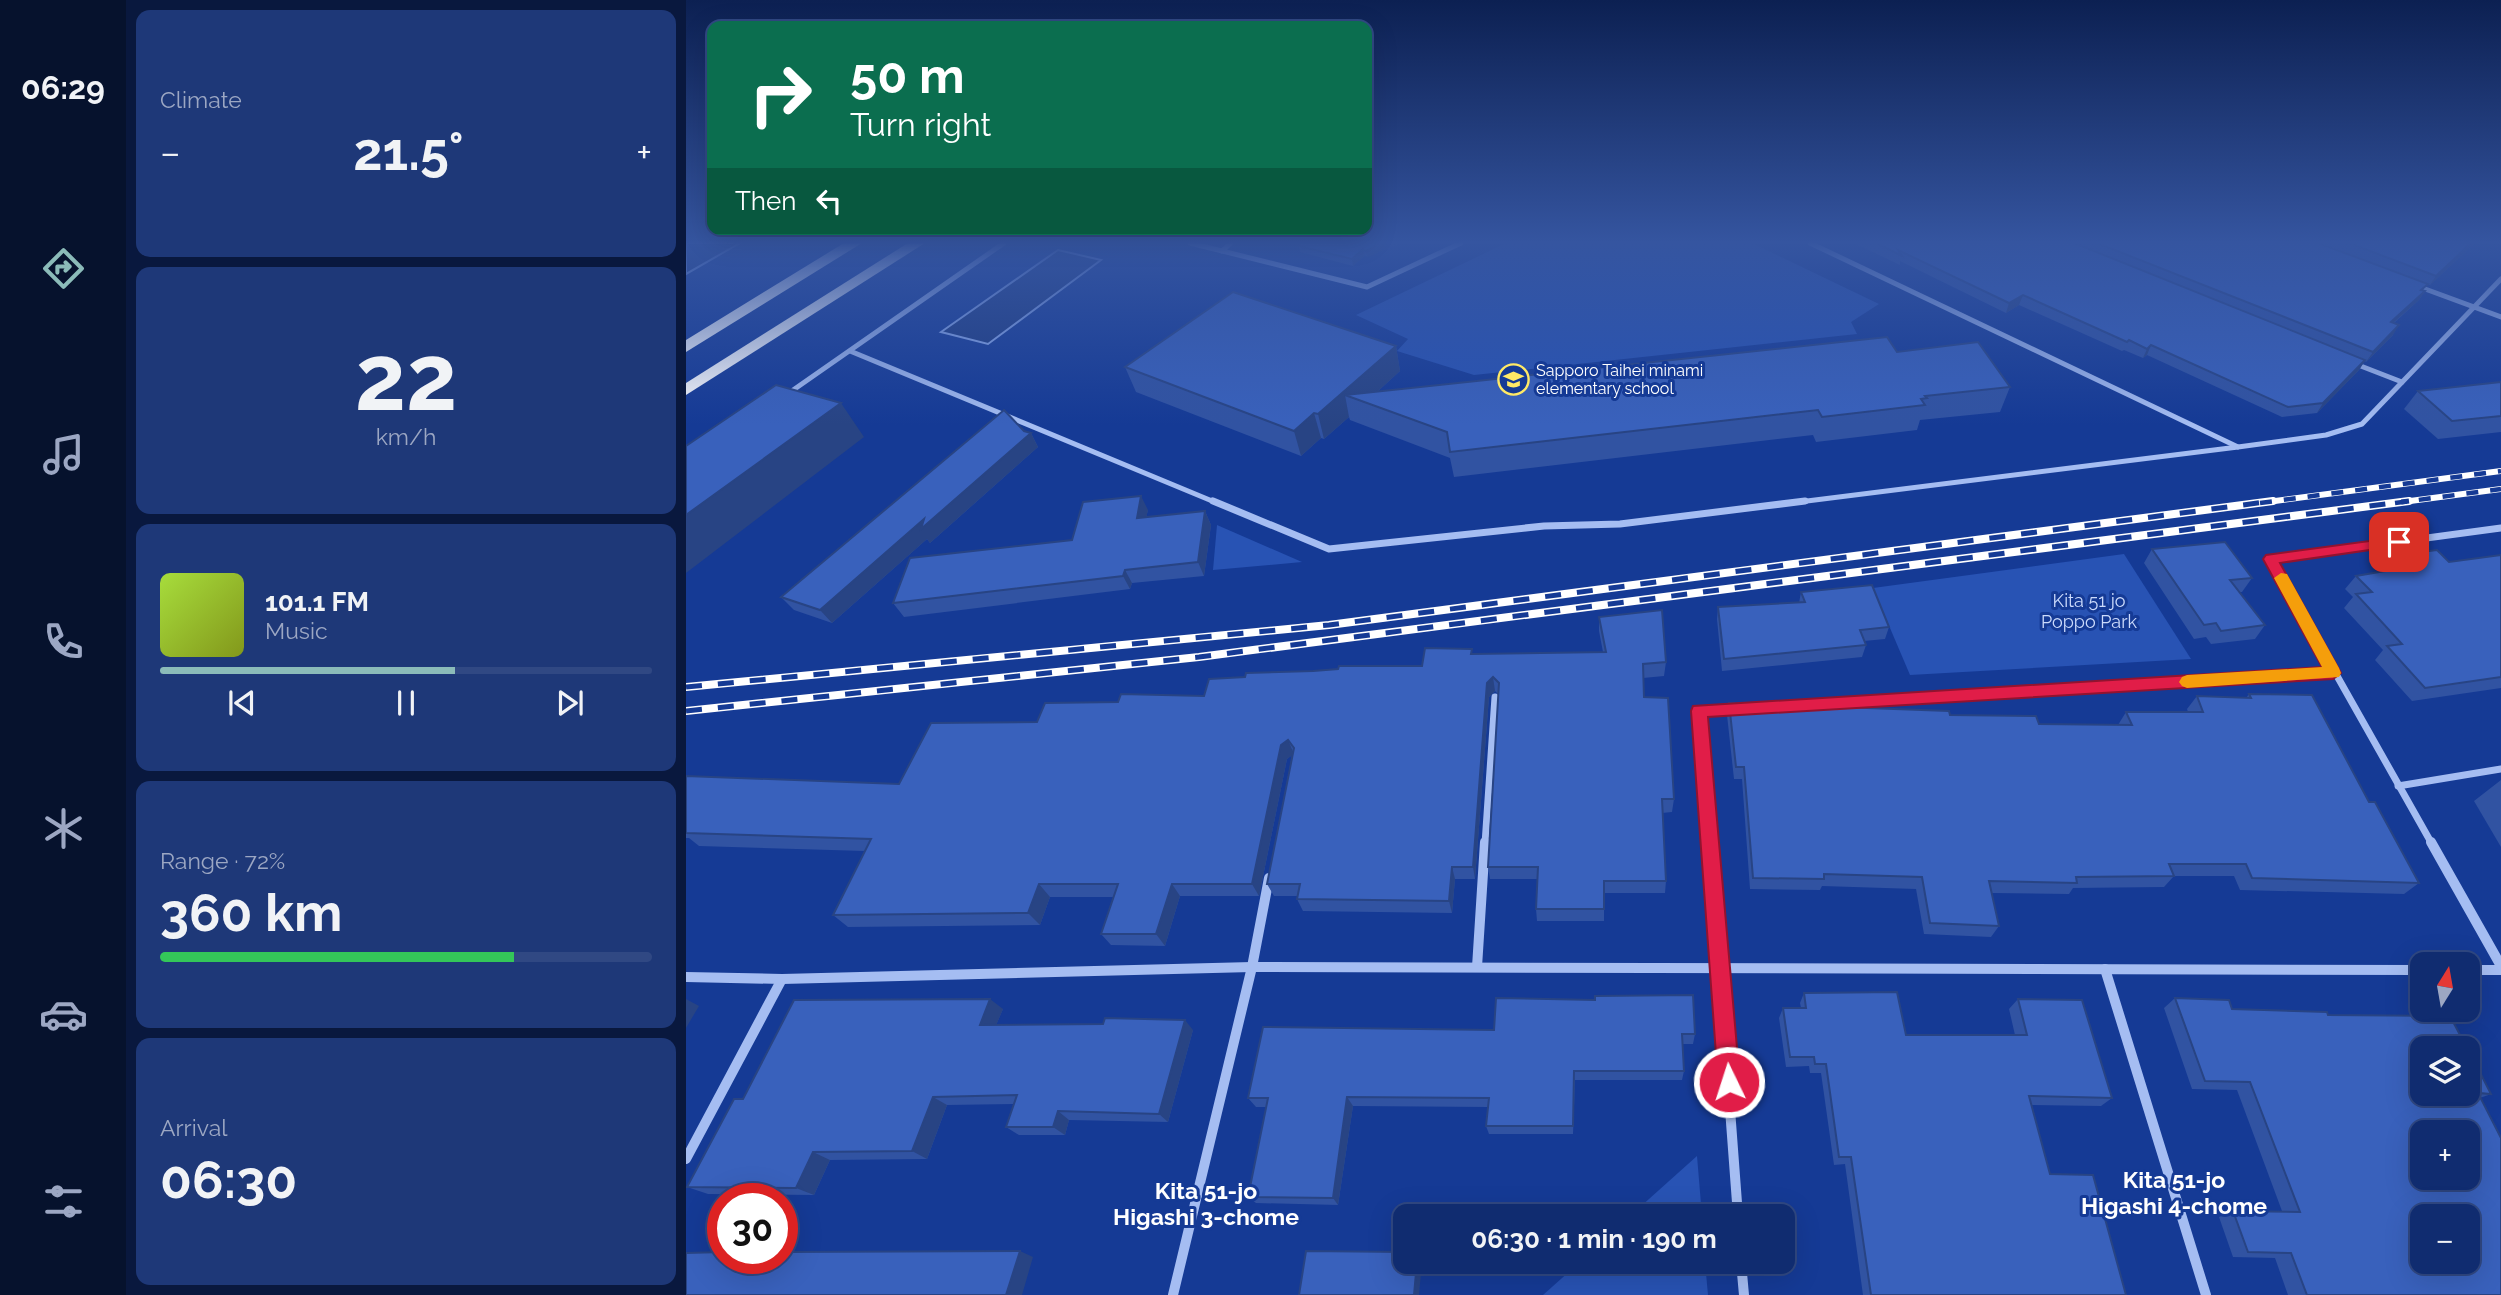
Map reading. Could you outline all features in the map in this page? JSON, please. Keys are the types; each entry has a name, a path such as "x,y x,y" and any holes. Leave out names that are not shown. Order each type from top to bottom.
{"highway":[{"path":"686,347 757,303"},
{"path":"686,390 823,303"}],"street":[{"path":"784,397 918,303"},
{"path":"1937,303 2238,447"},
{"path":"2465,303 2501,317"},
{"path":"850,351 1329,549 1544,526 1620,524 2326,435 2362,424 2477,303"},
{"path":"2343,359 2402,382"},
{"path":"2480,969 2501,968 2271,559 2501,528"},
{"path":"1781,706 2333,673"},
{"path":"1477,967 1495,696"},
{"path":"1737,1204 1721,967 1699,711 1754,708"},
{"path":"2398,786 2501,769"},
{"path":"1173,1295 1252,967 1272,863"},
{"path":"686,978 782,979 1252,967 2410,970"},
{"path":"2105,969 2206,1295"},
{"path":"686,1158 782,979"},
{"path":"1742,1274 1744,1295"}],"green space":[{"path":"1380,303 1879,304 1851,322 1857,334 1474,375 1397,351 1408,339 1356,315"},
{"path":"1217,525 1302,562 1213,570"},
{"name":"Kita 51 jo Poppo Park","path":"2124,554 2191,659 1910,675 1873,588"},
{"path":"1697,1156 1701,1204 1643,1204"},
{"path":"1567,1274 1706,1274 1708,1295 1543,1295"}],"shaded area":[{"path":"982,303 1043,303 988,344 941,332"}],"building":[{"path":"1217,303 1268,303 1396,346 1318,414 1314,413 1294,431 1125,367"},
{"path":"2042,303 2224,303 2365,360 2323,403 2288,407 2151,345 2147,349 2129,340 2127,342"},
{"path":"2250,303 2411,303 2391,322 2399,325 2373,352"},
{"path":"1887,337 1897,352 1978,342 2010,387 1925,396 1927,398 1921,399 1925,405 1822,417 1818,410 1450,452 1447,432 1345,395"},
{"path":"2501,382 2501,416 2452,421 2418,391"},
{"path":"776,385 841,403 686,515 686,446"},
{"path":"1004,410 1024,431 1031,433 921,529 924,519 820,610 781,597"},
{"path":"1141,496 1137,518 1205,511 1198,562 1125,570 1123,576 893,603 910,558 1072,540 1083,502"},
{"path":"2225,542 2252,578 2230,580 2265,625 2221,631 2216,623 2204,625 2152,549"},
{"path":"2437,550 2449,562 2501,555 2501,677 2425,688 2387,646 2402,644 2356,594 2372,592 2356,576 2408,567 2397,555"},
{"path":"1872,585 1889,627 1860,630 1866,645 1724,659 1718,607 1805,602 1801,592"},
{"path":"1662,610 1666,662 1643,664 1644,697 1668,698 1674,799 1662,799 1666,881 1604,881 1604,909 1536,909 1538,867 1488,867 1499,683 1493,677 1487,683 1473,867 1452,867 1449,901 1297,899 1300,884 1267,884 1294,748 1288,740 1281,745 1252,884 1172,884 1156,934 1101,934 1118,884 1039,884 1028,913 833,915 871,839 686,833 686,776 899,784 931,723 1037,722 1045,703 1118,702 1121,694 1204,696 1209,679 1245,677 1246,673 1313,671 1338,669 1339,666 1422,666 1425,648 1472,649 1471,654 1606,652 1599,617"},
{"path":"2249,694 2312,695 2369,802 2375,802 2419,883 2252,878 2246,864 2169,864 2174,876 2076,877 2077,883 1989,881 1999,926 1930,923 1922,877 1824,874 1824,879 1753,878 1744,767 1736,767 1729,703 1949,711 1950,715 2036,716 2039,724 2132,725 2126,712 2203,712 2197,696 2251,698"},
{"path":"1897,992 1906,1035 2027,1035 2018,999 2082,1000 2112,1098 2029,1096 2050,1174 2093,1175 2126,1295 1871,1295 1851,1157 1839,1157 1826,1064 1815,1064 1814,1057 1790,1057 1783,1008 1806,1008 1804,993"},
{"path":"1693,995 1695,1034 1682,1034 1684,1071 1574,1071 1573,1126 1486,1126 1489,1098 1347,1097 1333,1198 1248,1197 1268,1098 1248,1098 1263,1027 1494,1030 1496,998 1595,1000 1595,996"},
{"path":"2175,998 2229,1000 2232,1009 2327,1012 2328,1015 2410,1016 2410,1022 2453,1022 2461,1036 2410,1036 2410,1106 2480,1106 2480,1097 2501,1138 2501,1295 2307,1295 2291,1253 2248,1252 2233,1211 2300,1212 2250,1082 2205,1081"},
{"path":"990,999 980,1025 1103,1024 1105,1018 1185,1020 1159,1114 1058,1111 1053,1127 1006,1127 1017,1095 933,1097 912,1151 813,1152 798,1184 707,1183 707,1187 687,1187 734,1099 743,1099 794,1000"},
{"path":"2480,1072 2491,1094 2480,1093"},
{"path":"1020,1251 1006,1295 686,1295 686,1253 707,1252 707,1274 798,1274 798,1252"},
{"path":"1306,1251 1393,1252 1393,1274 1416,1274 1414,1295 1299,1295"}],"railway":[{"path":"2260,503 2501,471"},
{"path":"2395,503 2501,489"},
{"path":"686,687 1329,625 2273,501"},
{"path":"686,711 1199,657 2409,501"}],"slow traffic":[{"path":"2187,682 2333,673 2281,578"}],"place":[{"name":"Sapporo Taihei minami elementary school","path":"1513,379"}],"district":[{"name":"Kita 51-jo Higashi 4-chome","path":"2174,1193"},
{"name":"Kita 51-jo Higashi 3-chome","path":"1206,1204"}],"route":[{"path":"1729,1082 1699,711 2333,673 2271,559 2399,542"}]}
